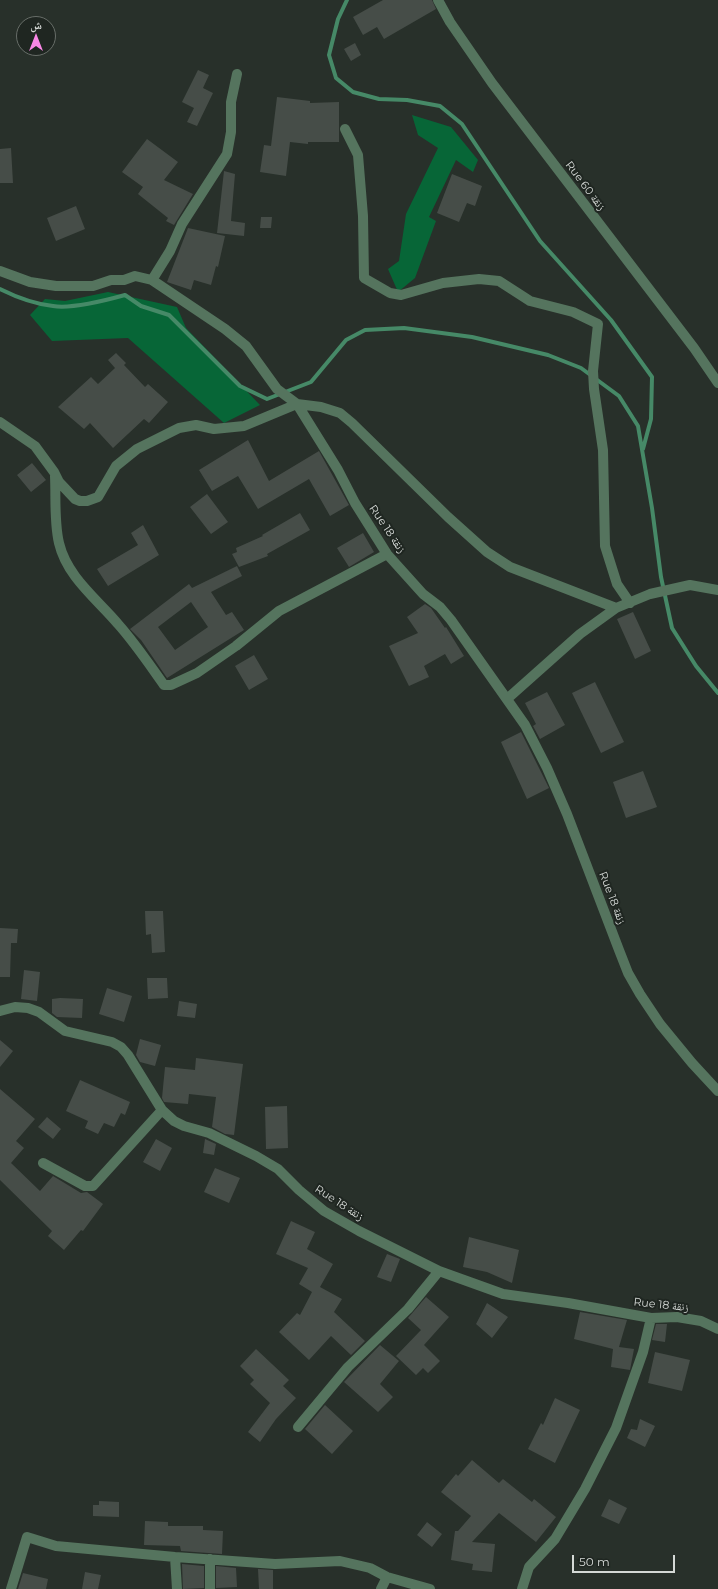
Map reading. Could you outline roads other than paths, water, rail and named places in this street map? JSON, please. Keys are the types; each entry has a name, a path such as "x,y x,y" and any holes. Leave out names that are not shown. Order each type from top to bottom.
{"street":[{"name":"Rue 60 زنقة","path":"438,0 450,22 492,83 690,342 718,383"},
{"path":"152,280 170,251 182,224 227,154 231,132 231,102 237,74"},
{"path":"345,128 358,155 363,216 364,278 390,293 401,295 442,283 478,279 499,281 530,301 572,312 598,324 594,383 603,450 605,546 617,584 630,603"},
{"path":"0,271 30,282 56,286 93,286 111,280 124,280 135,276 152,280 225,329 246,346 277,389 294,402 321,407 340,413 448,517 487,552 504,563 616,608"},
{"path":"0,422 36,446 59,482 75,499 87,501 98,497 116,466 137,449 164,435 179,428 196,425 214,429 244,426 294,402"},
{"name":"Rue 18 زنقة","path":"294,402 338,470 355,502 387,554 423,594 440,607 525,725 547,768 567,814 628,973 660,1024 692,1063 718,1091"},
{"path":"54,472 59,543 67,564 90,596 138,647 164,685 171,685 197,673 236,646 279,611 387,554"},
{"path":"507,699 580,634 616,608 650,594 690,585 718,590"},
{"name":"Rue 18 زنقة","path":"0,1011 15,1007 28,1008 39,1012 65,1031 112,1042 121,1047 128,1055 162,1110 174,1121 184,1126 209,1133 256,1156 278,1170 298,1190 324,1211 359,1231 439,1270 503,1294 568,1303 651,1318 677,1317 701,1322 718,1329"},
{"path":"43,1163 85,1186 93,1186 162,1110"},
{"path":"298,1427 348,1367 408,1309 439,1270"},
{"path":"522,1589 529,1567 555,1539 585,1489 616,1428 643,1352 651,1318"},
{"path":"11,1589 27,1537 56,1546 175,1557 275,1564 340,1561 370,1568 386,1577 430,1589"},
{"path":"175,1557 177,1589"},
{"path":"210,1559 210,1589"},
{"path":"381,1589 386,1577"}],"waterway":[{"path":"347,0 338,19 329,55 336,78 353,92 379,99 407,100 440,106 462,124 540,241 611,320 652,377 651,419 643,449"},
{"path":"0,289 33,302 61,307 89,304 125,295 141,306 169,315 240,386 267,399 311,382 346,340 365,330 404,328 472,337 548,355 581,368 619,396 638,426 652,508 661,577 672,628 696,666 718,693"}]}
